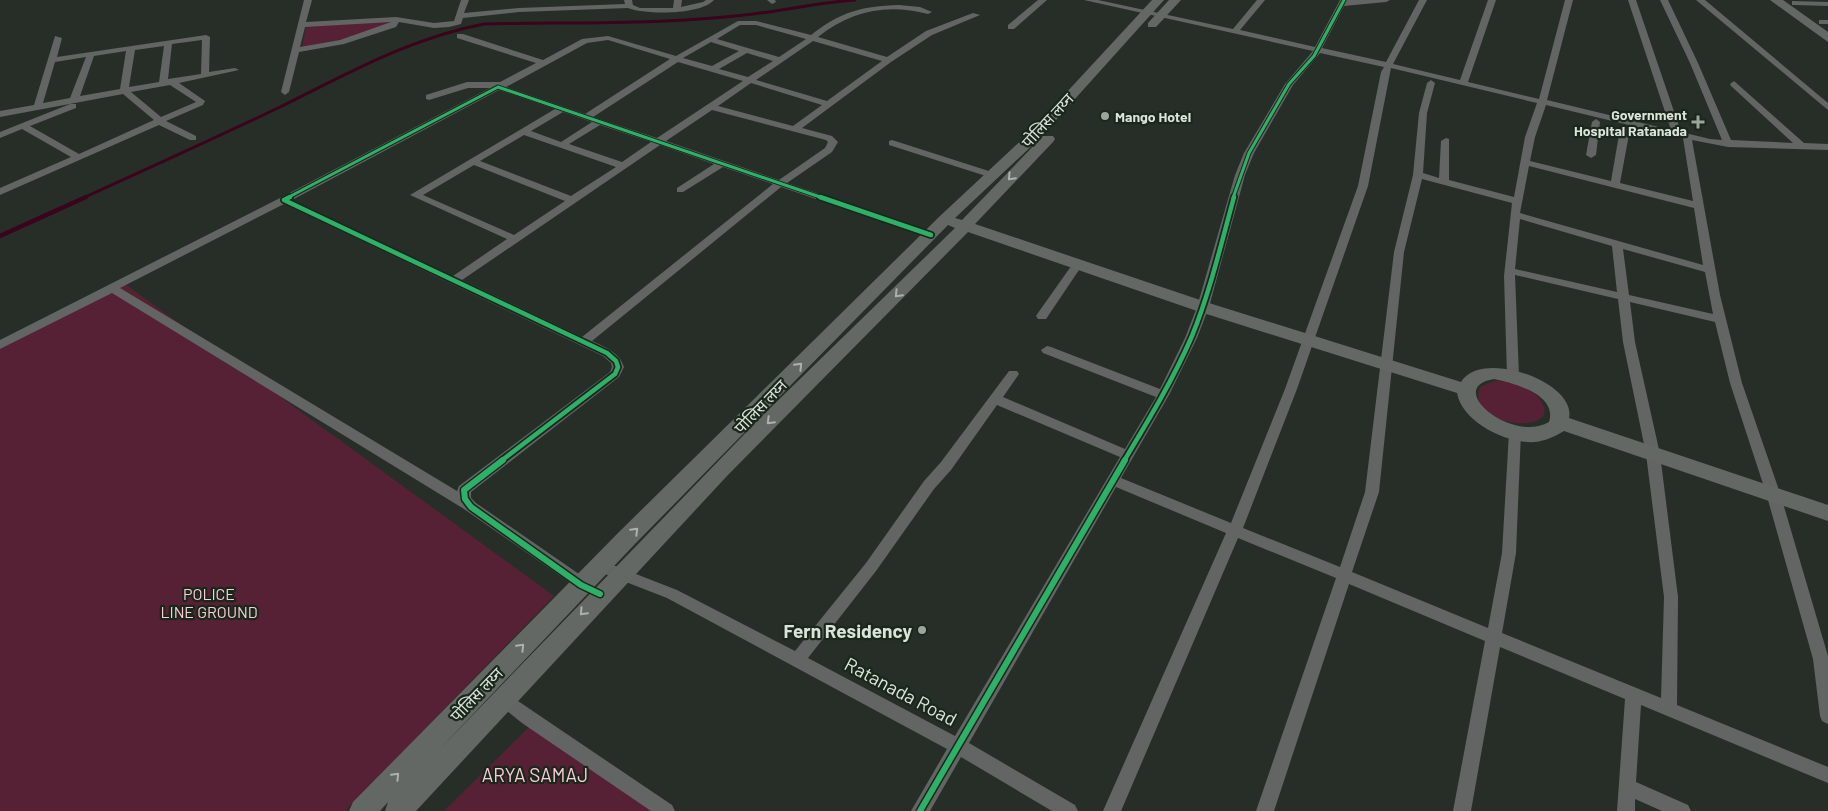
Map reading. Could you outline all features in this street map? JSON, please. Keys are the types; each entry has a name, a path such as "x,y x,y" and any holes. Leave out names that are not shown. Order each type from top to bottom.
{"street":[{"path":"285,92 308,0"},
{"path":"302,25 396,18 410,19 434,27 458,22 465,0"},
{"path":"677,10 678,0"},
{"path":"459,16 629,3 639,10 677,10 706,4 710,0"},
{"path":"1011,27 1043,0"},
{"path":"1088,0 1235,31 1316,53"},
{"path":"398,811 619,574 1044,143 1149,12 1175,0"},
{"path":"1235,31 1261,0"},
{"path":"920,811 1163,395 1191,338 1203,307 1240,174 1249,153 1289,84 1316,53 1344,1 1386,0"},
{"path":"1112,811 1234,531 1291,389 1363,186 1386,69 1423,0"},
{"path":"1463,83 1492,0"},
{"path":"1513,376 1510,271 1517,201 1524,162 1540,106 1549,83 1569,0"},
{"path":"1632,0 1684,138 1700,206 1720,319 1736,383 1773,493 1821,659 1828,716"},
{"path":"1664,0 1694,63 1728,144"},
{"path":"1700,0 1828,107"},
{"path":"1776,0 1828,38"},
{"path":"1793,1 1828,4"},
{"path":"1793,1 1826,23"},
{"path":"453,281 842,17 856,12 907,7 928,12"},
{"path":"1149,12 1386,69 1463,83 1624,129 1728,144 1828,147"},
{"name":"पोलिस लय्न","path":"362,811 600,566 945,219 1032,137 1149,12"},
{"path":"795,129 888,60 929,33 976,15"},
{"path":"296,50 341,42 393,24 396,18"},
{"path":"585,118 676,59 738,23 749,22 888,60"},
{"path":"51,60 206,36 205,76"},
{"path":"460,36 543,63"},
{"path":"38,107 58,38"},
{"path":"0,345 284,200 585,41 608,38 828,104"},
{"path":"709,39 780,60"},
{"path":"167,82 168,42"},
{"path":"124,90 131,48"},
{"path":"713,69 746,50"},
{"path":"74,100 91,54"},
{"path":"1386,69 1431,83 1684,138 1726,150 1828,155"},
{"path":"0,114 235,70"},
{"path":"0,192 161,122 200,103 193,96 167,82"},
{"path":"1265,811 1372,492 1399,252 1418,175 1423,114 1431,83"},
{"path":"1734,84 1802,146"},
{"path":"429,96 467,85 500,86 585,118 931,235"},
{"path":"124,90 161,122 193,138"},
{"path":"0,135 99,96"},
{"path":"584,342 779,184 833,146 833,142 829,138 712,107"},
{"path":"515,239 415,195 562,109"},
{"path":"562,145 598,122"},
{"path":"1591,155 1596,122"},
{"path":"23,126 78,158"},
{"path":"1615,184 1624,129"},
{"path":"524,132 623,166"},
{"path":"1444,182 1446,141"},
{"path":"892,143 992,175"},
{"path":"473,161 572,200"},
{"path":"1524,162 1700,206"},
{"path":"680,190 721,164"},
{"path":"1418,175 1517,201"},
{"path":"284,200 607,353 616,361 618,367 615,374 464,490 465,501 471,507"},
{"path":"1515,215 1710,270"},
{"path":"945,219 1203,307 1467,390"},
{"path":"1618,244 1629,342 1653,454 1671,597 1669,710"},
{"path":"1042,316 1078,264"},
{"path":"1510,271 1720,319"},
{"path":"112,288 471,507 582,585 600,594"},
{"path":"1046,350 1163,395"},
{"path":"1494,373 1513,376 1539,387 1555,401 1560,412 1560,422 1547,432 1531,435 1514,432 1483,418 1470,404 1466,394 1470,382 1480,375 1494,373"},
{"path":"797,660 871,567 929,485 946,466 1013,374"},
{"path":"995,399 1128,455"},
{"path":"1560,422 1828,513"},
{"path":"1462,811 1510,553 1514,432"},
{"path":"1113,480 1828,775"},
{"name":"Ratanada Road","path":"600,566 672,594 958,746 1069,811"},
{"path":"1626,811 1634,695"},
{"path":"504,698 528,718 666,811"},
{"path":"1628,787 1682,811"}],"green space":[{"path":"390,22 388,25 344,39 302,47 306,27"},
{"name":"POLICE LINE GROUND","path":"125,284 554,596 345,811 0,811 0,349"},
{"path":"1494,381 1517,384 1533,392 1544,409 1541,418 1531,423 1516,423 1500,420 1487,412 1479,401 1480,387"},
{"name":"ARYA SAMAJ","path":"531,725 662,811 444,811"}],"waterway":[{"path":"83,198 256,119 379,58 430,38 457,30 484,24 720,18 855,0"},
{"path":"0,236 86,197"}],"cycle path":[{"path":"920,811 1163,395 1191,338 1203,307 1240,175 1249,153 1289,84 1314,56 1344,0"},
{"path":"600,594 581,585 471,507 465,499 464,490 615,374 618,367 616,361 607,353 284,200 498,87 931,235"}],"place":[{"name":"Mango Hotel","path":"1105,116"},
{"name":"Government Hospital Ratanada","path":"1698,122"},
{"name":"Fern Residency","path":"922,630"}]}
